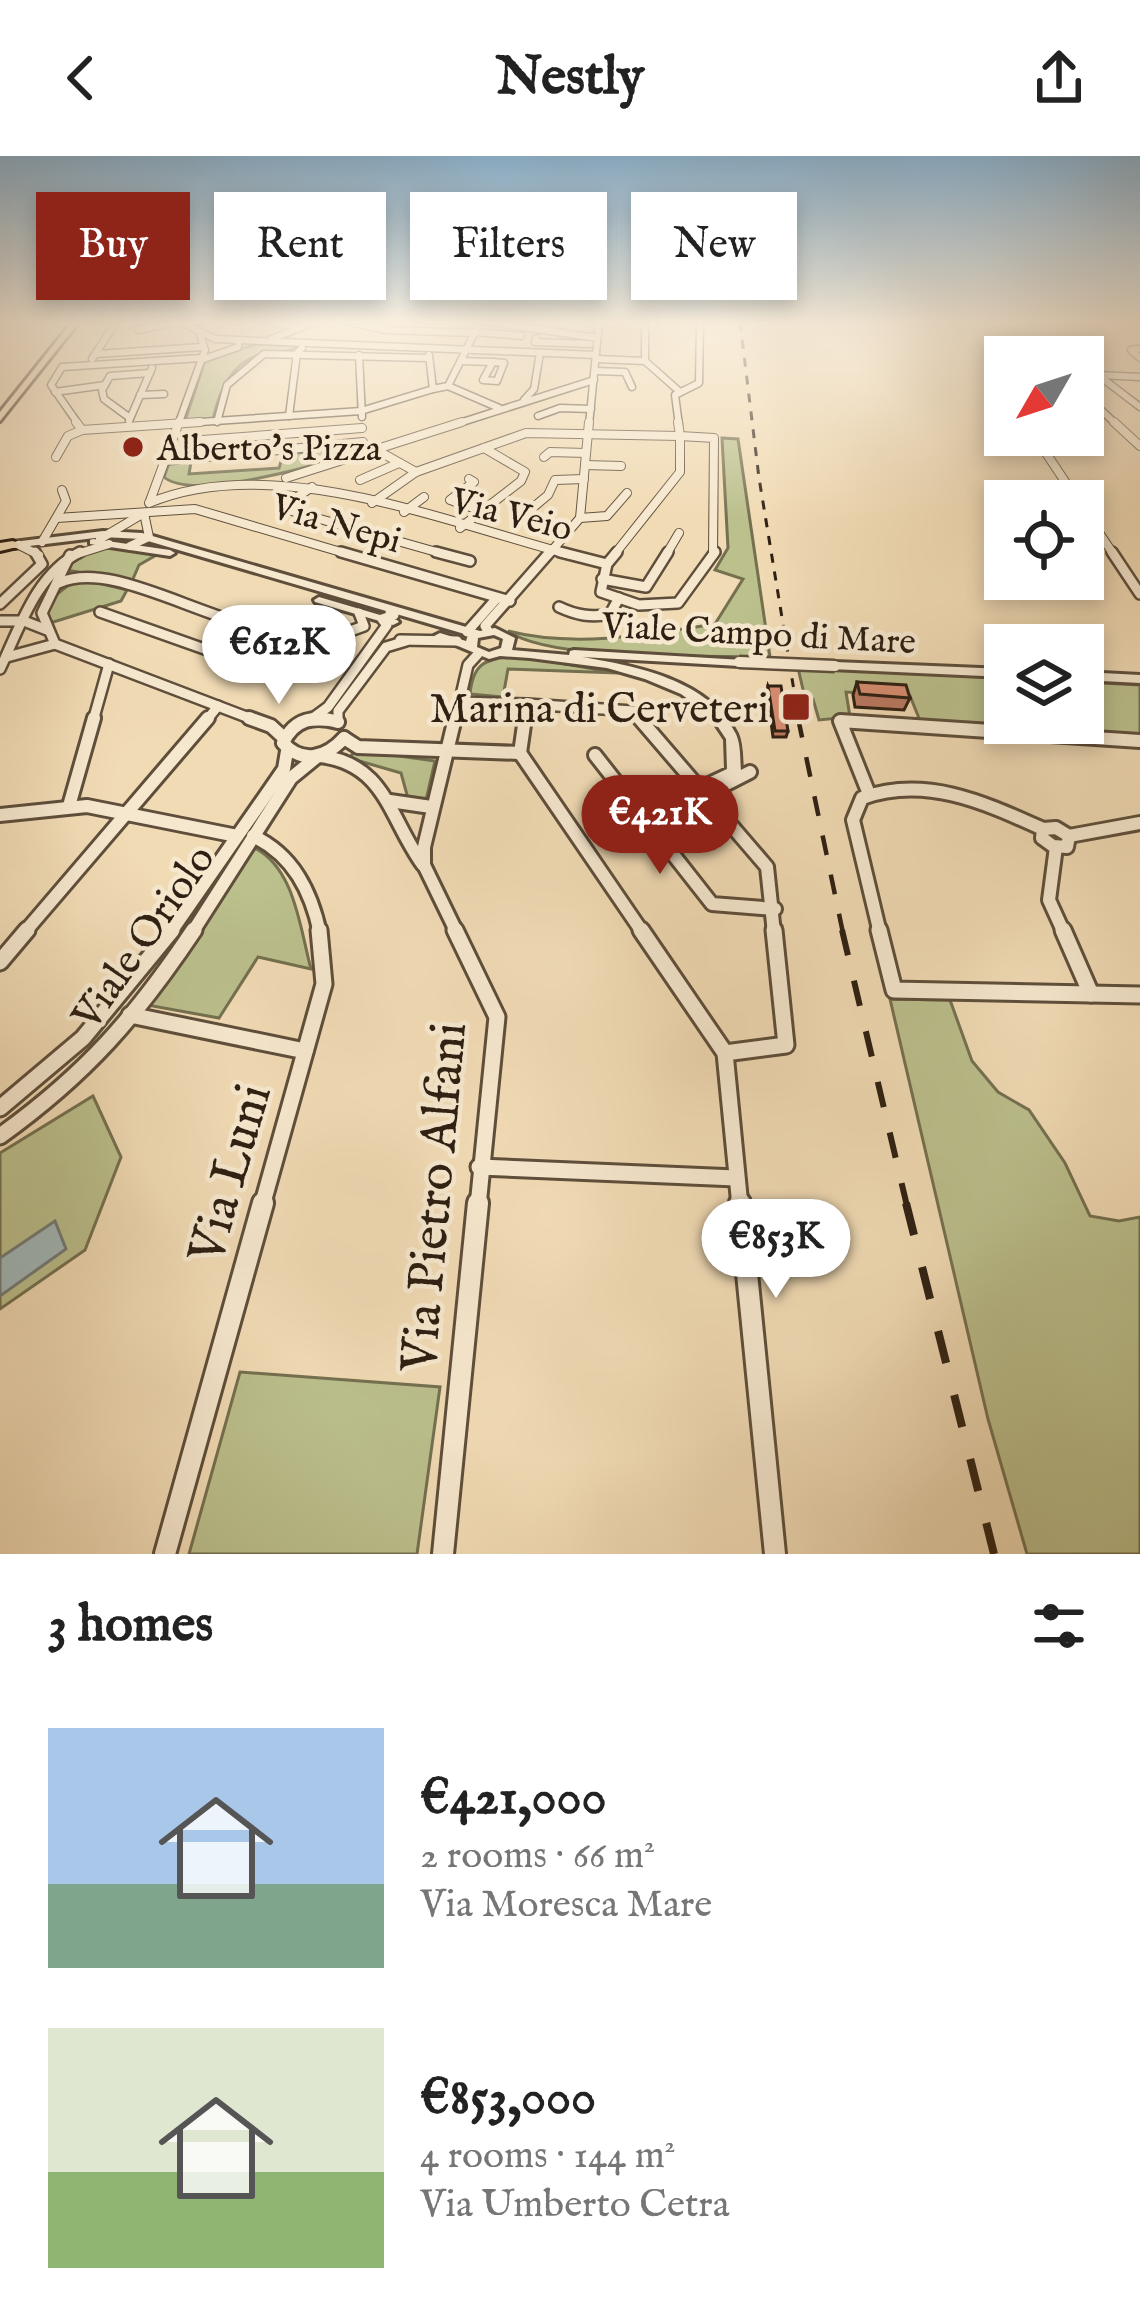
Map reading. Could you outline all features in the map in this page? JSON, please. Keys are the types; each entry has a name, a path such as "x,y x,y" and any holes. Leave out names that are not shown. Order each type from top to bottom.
{"main road":[{"path":"1,418 25,387"}],"street":[{"path":"53,387 82,430"},
{"path":"55,392 58,387"},
{"path":"55,392 89,387"},
{"path":"105,387 104,399 130,418"},
{"path":"126,427 144,387"},
{"path":"149,537 147,509 191,387"},
{"path":"217,422 226,387"},
{"path":"289,416 293,387"},
{"path":"361,387 363,442"},
{"path":"56,457 68,436 82,430 362,411 442,387"},
{"path":"451,387 499,408"},
{"path":"522,387 592,393"},
{"path":"536,387 536,392"},
{"path":"280,481 553,387"},
{"path":"473,640 580,518 592,387"},
{"path":"679,387 684,391"},
{"path":"372,503 416,472 526,433 588,433 679,436 714,438 716,550 678,603 660,608 601,592 608,564 680,472 679,436 675,395 691,387"},
{"path":"1112,387 1140,407"},
{"path":"140,395 164,394"},
{"path":"538,416 560,408 591,409"},
{"path":"1104,413 1140,446"},
{"path":"183,460 195,423"},
{"path":"1118,426 1140,423"},
{"path":"189,442 362,428"},
{"path":"165,461 363,442 416,472"},
{"path":"460,528 521,481 525,472 484,448"},
{"path":"544,457 550,452 586,453"},
{"path":"360,480 399,463"},
{"path":"585,465 621,466"},
{"name":"Via Veio","path":"158,479 182,488 280,481 312,487 608,564"},
{"path":"469,479 474,482 450,500 482,511"},
{"path":"524,515 548,495 555,479 584,479"},
{"path":"195,509 202,487"},
{"path":"312,487 281,508 470,561"},
{"name":"Via Veio","path":"147,509 182,488"},
{"path":"48,542 66,499 62,490"},
{"path":"580,518 607,516 627,494"},
{"name":"Via Veio","path":"404,512 424,497"},
{"path":"57,518 147,509"},
{"path":"0,669 40,589 70,555 103,541 147,509"},
{"name":"Via Nepi","path":"147,509 195,509 510,602"},
{"path":"602,579 646,587 679,532"},
{"path":"348,554 375,534"},
{"path":"130,546 149,537"},
{"path":"8,546 149,537 473,640 637,672 683,689 711,708 734,739 735,768 702,791"},
{"path":"103,541 184,556 359,613 386,615"},
{"path":"1104,541 1140,595"},
{"path":"0,607 42,564 39,554 8,546"},
{"path":"55,644 43,611 70,555"},
{"path":"55,586 72,577 104,578 257,629 342,637 361,629 365,620 359,613"},
{"path":"0,607 40,589"},
{"path":"424,865 431,807 473,640 497,598"},
{"path":"559,608 596,617 610,614 619,598"},
{"path":"100,612 261,669"},
{"path":"6,657 55,644 271,726 297,724 328,707 380,635 388,622 386,615"},
{"path":"0,621 24,621 47,630"},
{"path":"223,656 257,629"},
{"path":"361,629 370,646"},
{"path":"380,635 385,640 473,640 501,633 506,648"},
{"path":"406,640 386,647 338,711 344,738 358,747 520,753"},
{"path":"0,642 14,642"},
{"name":"Viale Campo di Mare","path":"506,648 984,673"},
{"path":"543,657 566,652"},
{"path":"69,806 109,664"},
{"path":"1104,677 1140,679"},
{"path":"460,702 628,708 766,867 775,909 786,1046 725,1053"},
{"path":"527,704 520,753 725,1053 775,1554"},
{"path":"0,962 218,706"},
{"path":"313,718 338,722"},
{"path":"869,794 840,721 1140,741"},
{"name":"Viale Oriolo","path":"0,1136 73,1082 132,1015 284,769 285,744 297,724"},
{"path":"271,726 285,744 363,769 390,801 431,807"},
{"name":"Viale Oriolo","path":"0,1108 58,1064 109,1011 294,775 344,738"},
{"path":"595,755 712,904 775,909"},
{"path":"702,791 750,772"},
{"path":"1140,823 1107,825 1069,836 958,796 915,790 869,794 856,809 855,833 894,990 1140,995"},
{"name":"Via Pietro Alfani","path":"390,801 496,1017 442,1554"},
{"path":"0,815 69,806 245,836"},
{"path":"1043,829 1042,838 1056,847 1070,845 1069,836"},
{"name":"Via Luni","path":"165,1554 324,984 322,950 292,862 276,845 245,836"},
{"path":"1056,847 1049,900 1091,994"},
{"path":"109,1011 305,1051"},
{"path":"479,1167 736,1178"}],"green space":[{"path":"196,387 224,387 213,419 185,421"},
{"path":"722,438 738,439 770,657 594,652 529,641 508,631 585,639 715,624 743,579 715,570 728,548"},
{"path":"341,447 355,453 228,483 179,484 164,477 169,463 191,462 189,474 279,468 283,455"},
{"path":"105,546 160,553 139,565 132,581 66,570 72,556"},
{"path":"78,578 127,590 121,601 47,624 52,601"},
{"path":"512,655 618,673 508,669 503,697 470,694 482,665"},
{"path":"798,668 984,677 984,727 921,723 910,696 846,692 850,717 819,720 813,699 805,698"},
{"path":"1104,683 1140,685 1140,737 1104,735"},
{"path":"356,750 435,761 426,800 409,802 401,773 349,758"},
{"path":"253,847 267,856 287,884 311,969 258,957 219,1018 147,1005"},
{"path":"890,999 950,1000 972,1061 998,1092 1029,1110 1065,1163 1090,1216 1119,1221 1140,1217 1140,1554 1027,1554 988,1419"},
{"path":"93,1096 121,1157 85,1250 0,1309 0,1153"},
{"path":"240,1372 440,1387 417,1554 189,1554"}],"water":[{"path":"55,1221 66,1249 0,1296 0,1258"}],"building":[{"path":"857,682 906,685 910,698 860,694"},
{"path":"768,686 781,686 788,731 775,731"}],"railway":[{"path":"748,387 799,721"},
{"path":"798,718 843,933"},
{"path":"842,930 907,1206"},
{"path":"906,1203 994,1554"}],"place":[{"name":"Alberto's Pizza","path":"133,447"},
{"name":"Marina di Cerveteri","path":"796,707"}]}
